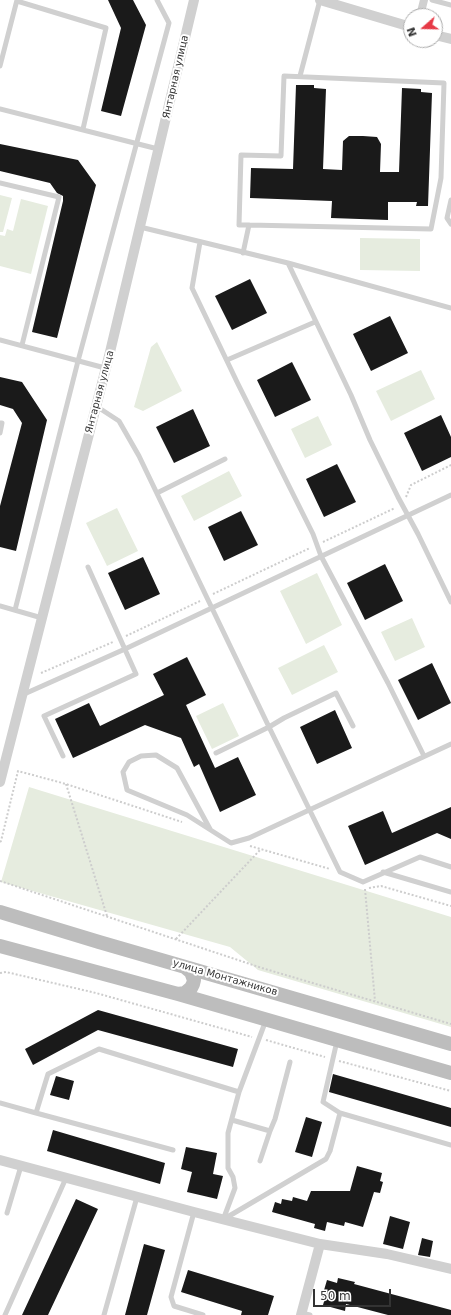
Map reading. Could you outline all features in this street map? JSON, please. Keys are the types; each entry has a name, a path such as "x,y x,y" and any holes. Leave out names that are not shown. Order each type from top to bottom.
{"main road":[{"name":"улица Монтажников","path":"0,912 451,1044"},
{"path":"0,946 178,994 451,1073"},
{"path":"178,994 185,993 193,984 193,976 189,969 185,966"}],"street":[{"name":"Янтарная улица","path":"0,782 106,368 194,0"},
{"path":"320,0 403,25"},
{"path":"0,1160 223,1220 320,1244 387,1254 451,1269"},
{"path":"304,1314 320,1244"}],"lane":[{"path":"0,66 17,0 106,28 83,129"},
{"path":"15,610 78,361 169,23 157,0"},
{"path":"300,76 320,0"},
{"path":"432,0 451,5"},
{"path":"284,76 444,83 441,178 431,230 249,225 239,225 241,155 281,156 284,76"},
{"path":"0,109 158,149"},
{"path":"0,183 58,197 22,346"},
{"path":"451,200 447,218 451,224"},
{"path":"243,252 249,225"},
{"path":"140,227 288,263 451,308"},
{"path":"200,242 192,288 306,521 321,556 388,682 424,756"},
{"path":"288,263 402,505 450,598"},
{"path":"227,360 316,322"},
{"path":"0,340 106,368"},
{"path":"96,406 119,421 139,456 340,872 363,882 420,857 451,867"},
{"path":"0,422 2,423 0,433"},
{"path":"157,493 225,459"},
{"path":"22,695 125,649 451,495"},
{"path":"63,756 44,716 136,674 88,567"},
{"path":"0,606 42,618"},
{"path":"216,753 336,693 353,726"},
{"path":"210,829 177,768 156,755 141,756 128,762 123,772 127,790 186,815 231,843 249,838 451,744"},
{"path":"383,872 451,892"},
{"path":"223,1220 235,1188 233,1177 228,1168 228,1133 239,1092 266,1020"},
{"path":"337,1040 323,1102 340,1113 451,1145"},
{"path":"36,1113 48,1074 99,1049 239,1092"},
{"path":"260,1162 275,1119 290,1062"},
{"path":"0,1103 173,1150"},
{"path":"223,1220 326,1159 330,1151 340,1113"},
{"path":"232,1120 270,1131"},
{"path":"7,1213 21,1166"},
{"path":"6,1315 66,1178"},
{"path":"104,1315 137,1197"},
{"path":"194,1212 171,1297 174,1306 203,1315"}],"path":[{"path":"41,673 121,639 402,505 411,485 451,466"},
{"path":"66,784 107,916"},
{"path":"176,939 260,849"},
{"path":"0,881 262,968 451,1024"},
{"path":"365,889 375,1001"},
{"path":"0,973 6,972 96,993 451,1091"}],"shaded area":[{"path":"0,195 12,198 3,232 0,232"},
{"path":"21,199 48,206 31,274 0,266 0,235 5,236 7,229 13,231"},
{"path":"360,238 420,239 420,271 360,270"},
{"path":"157,342 182,391 143,411 134,407 151,347"},
{"path":"421,370 435,399 391,421 376,391"},
{"path":"318,416 332,445 305,458 291,429"},
{"path":"229,471 242,496 194,521 181,496"},
{"path":"117,508 138,551 107,566 86,523"},
{"path":"317,573 342,625 306,644 280,591"},
{"path":"412,618 425,647 395,661 381,632"},
{"path":"324,645 338,672 292,695 278,668"},
{"path":"223,703 239,736 212,749 196,716"},
{"path":"29,787 451,917 451,1027 258,970 230,947 1,882"}],"building":[{"path":"108,0 133,0 146,25 121,116 101,111 121,28"},
{"path":"296,85 314,85 314,88 326,89 323,169 342,170 343,141 349,136 363,136 377,137 381,144 380,172 399,172 402,88 421,89 421,92 432,93 428,206 416,206 417,202 388,202 388,220 331,218 332,201 250,198 251,168 293,169"},
{"path":"0,144 78,160 96,185 57,338 32,332 63,196 57,193 50,183 0,171"},
{"path":"250,279 267,313 232,330 215,296"},
{"path":"390,316 408,353 371,371 353,334"},
{"path":"292,362 311,400 275,417 257,380"},
{"path":"0,377 22,382 47,420 16,551 0,547 0,506 22,423 13,409 0,405"},
{"path":"193,409 210,446 174,463 156,427"},
{"path":"441,415 451,437 451,457 422,471 404,433"},
{"path":"337,464 356,502 324,517 306,479"},
{"path":"241,511 258,545 224,561 208,527"},
{"path":"143,557 160,594 125,610 108,573"},
{"path":"385,564 403,601 365,620 347,583"},
{"path":"187,657 206,695 186,705 215,768 238,757 256,795 220,812 199,764 194,767 181,738 145,725 73,758 55,719 89,703 100,726 164,695 153,674"},
{"path":"432,663 451,703 418,720 398,680"},
{"path":"335,710 352,748 317,764 300,727"},
{"path":"451,807 451,839 437,833 365,865 348,826 383,811 392,833"},
{"path":"98,1010 238,1049 233,1067 98,1030 33,1065 25,1049"},
{"path":"333,1074 451,1108 451,1127 329,1092"},
{"path":"56,1076 74,1081 69,1100 50,1095"},
{"path":"306,1117 322,1122 312,1157 295,1152"},
{"path":"53,1130 165,1163 160,1184 47,1151"},
{"path":"186,1147 217,1153 213,1174 223,1176 217,1199 187,1192 192,1172 181,1169"},
{"path":"357,1166 382,1173 380,1181 383,1182 380,1193 374,1192 363,1227 345,1222 344,1226 327,1222 325,1231 314,1228 315,1224 272,1212 275,1202 281,1204 282,1199 292,1201 293,1197 307,1201 311,1191 350,1191"},
{"path":"76,1199 98,1209 48,1315 22,1315"},
{"path":"390,1216 410,1222 403,1249 383,1244"},
{"path":"422,1238 433,1241 430,1257 418,1255"},
{"path":"144,1244 165,1250 147,1315 125,1315"},
{"path":"188,1270 274,1296 268,1315 241,1315 242,1311 181,1292"},
{"path":"338,1278 355,1282 354,1284 451,1310 451,1315 388,1315 346,1304 345,1311 323,1305 325,1298 322,1297 327,1280 337,1283"}]}
